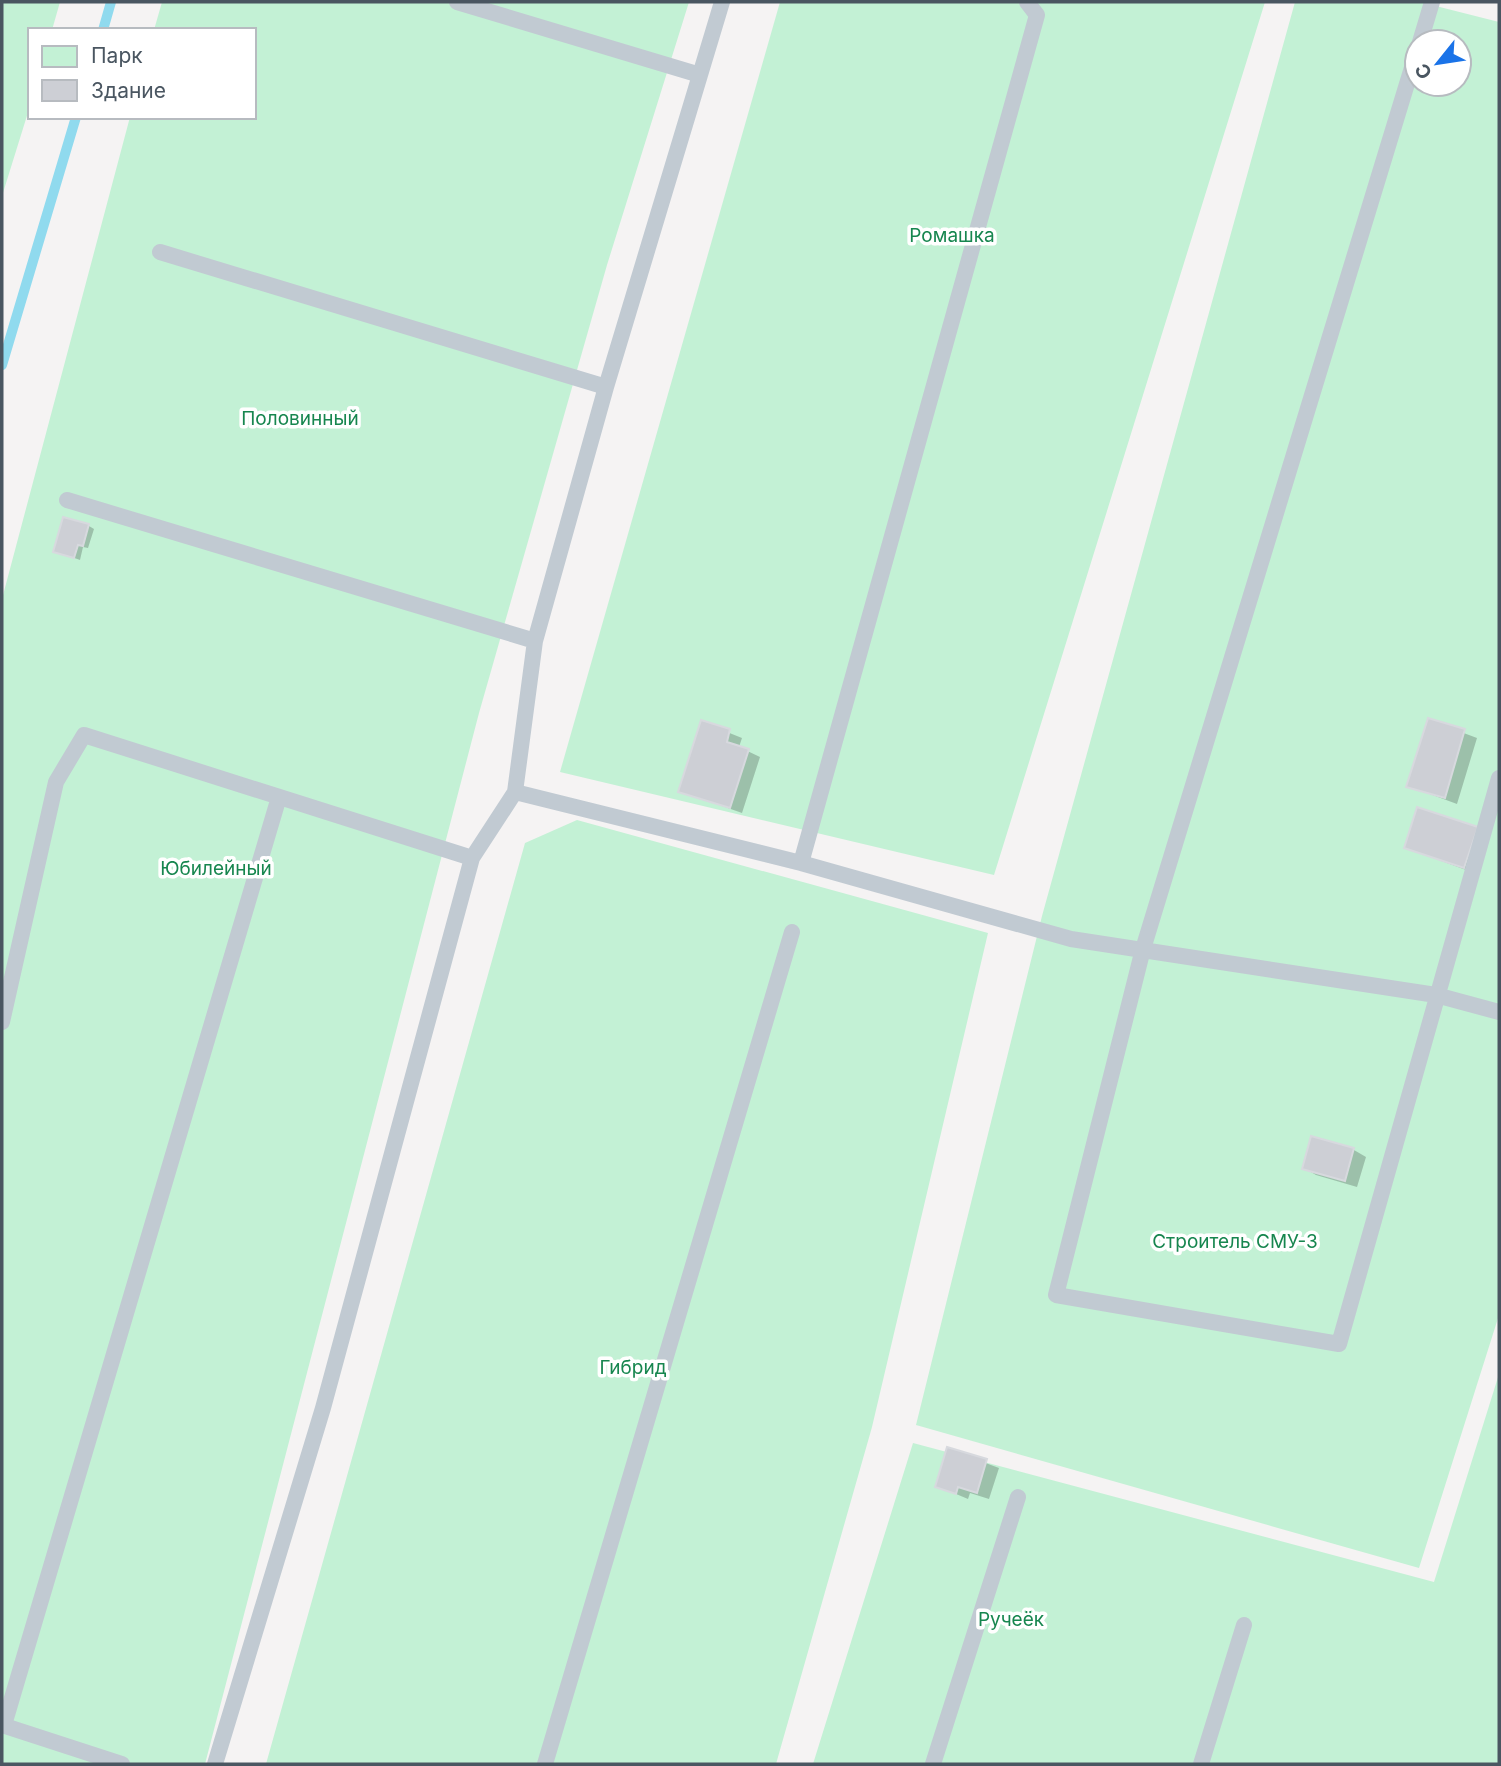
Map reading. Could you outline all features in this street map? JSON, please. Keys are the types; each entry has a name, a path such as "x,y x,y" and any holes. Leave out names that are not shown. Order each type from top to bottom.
{"lane":[{"path":"457,2 699,75"},
{"path":"215,1764 323,1408 472,858 515,792 536,641 606,387 722,2"},
{"path":"801,863 1037,15 1027,2"},
{"path":"1424,28 1432,2"},
{"path":"1403,97 1143,949 1056,1295 1339,1344 1499,778"},
{"path":"160,252 606,387"},
{"path":"66,500 536,641"},
{"path":"2,1022 57,782 84,735 472,858"},
{"path":"515,792 801,863 1071,939 1436,995 1499,1012"},
{"path":"122,1764 3,1725 279,797"},
{"path":"545,1764 792,932"},
{"path":"933,1764 1018,1497"},
{"path":"1202,1764 1244,1625"}],"green space":[{"path":"2,2 60,2 53,28 28,28 28,112 2,196"},
{"path":"162,2 689,2 607,265 479,713 205,1764 2,1764 2,599 129,119 256,119 256,28 155,28"},
{"name":"Ромашка","path":"780,2 1265,2 994,875 560,772"},
{"name":"Строитель СМУ-3","path":"1295,2 1420,2 1499,22 1499,1315 1419,1568 916,1425 1042,916"},
{"name":"Гибрид","path":"577,820 988,933 872,1427 776,1764 266,1764 525,843"},
{"name":"Ручеёк","path":"1499,1374 1499,1764 813,1764 913,1443 1434,1582"}],"building":[{"path":"63,517 89,524 83,546 78,545 74,558 53,552"},
{"path":"1428,718 1465,729 1445,798 1406,787"},
{"path":"701,720 730,729 727,742 749,749 730,808 678,792"},
{"path":"1417,807 1478,827 1464,868 1404,848"},
{"path":"1311,1136 1354,1148 1345,1181 1302,1169"},
{"path":"947,1447 987,1459 977,1493 958,1487 956,1494 935,1487"}],"waterway":[{"path":"104,28 111,2"},
{"path":"2,365 75,119"}],"park label":[{"name":"Половинный","path":"300,418"},
{"name":"Юбилейный","path":"216,868"}]}
